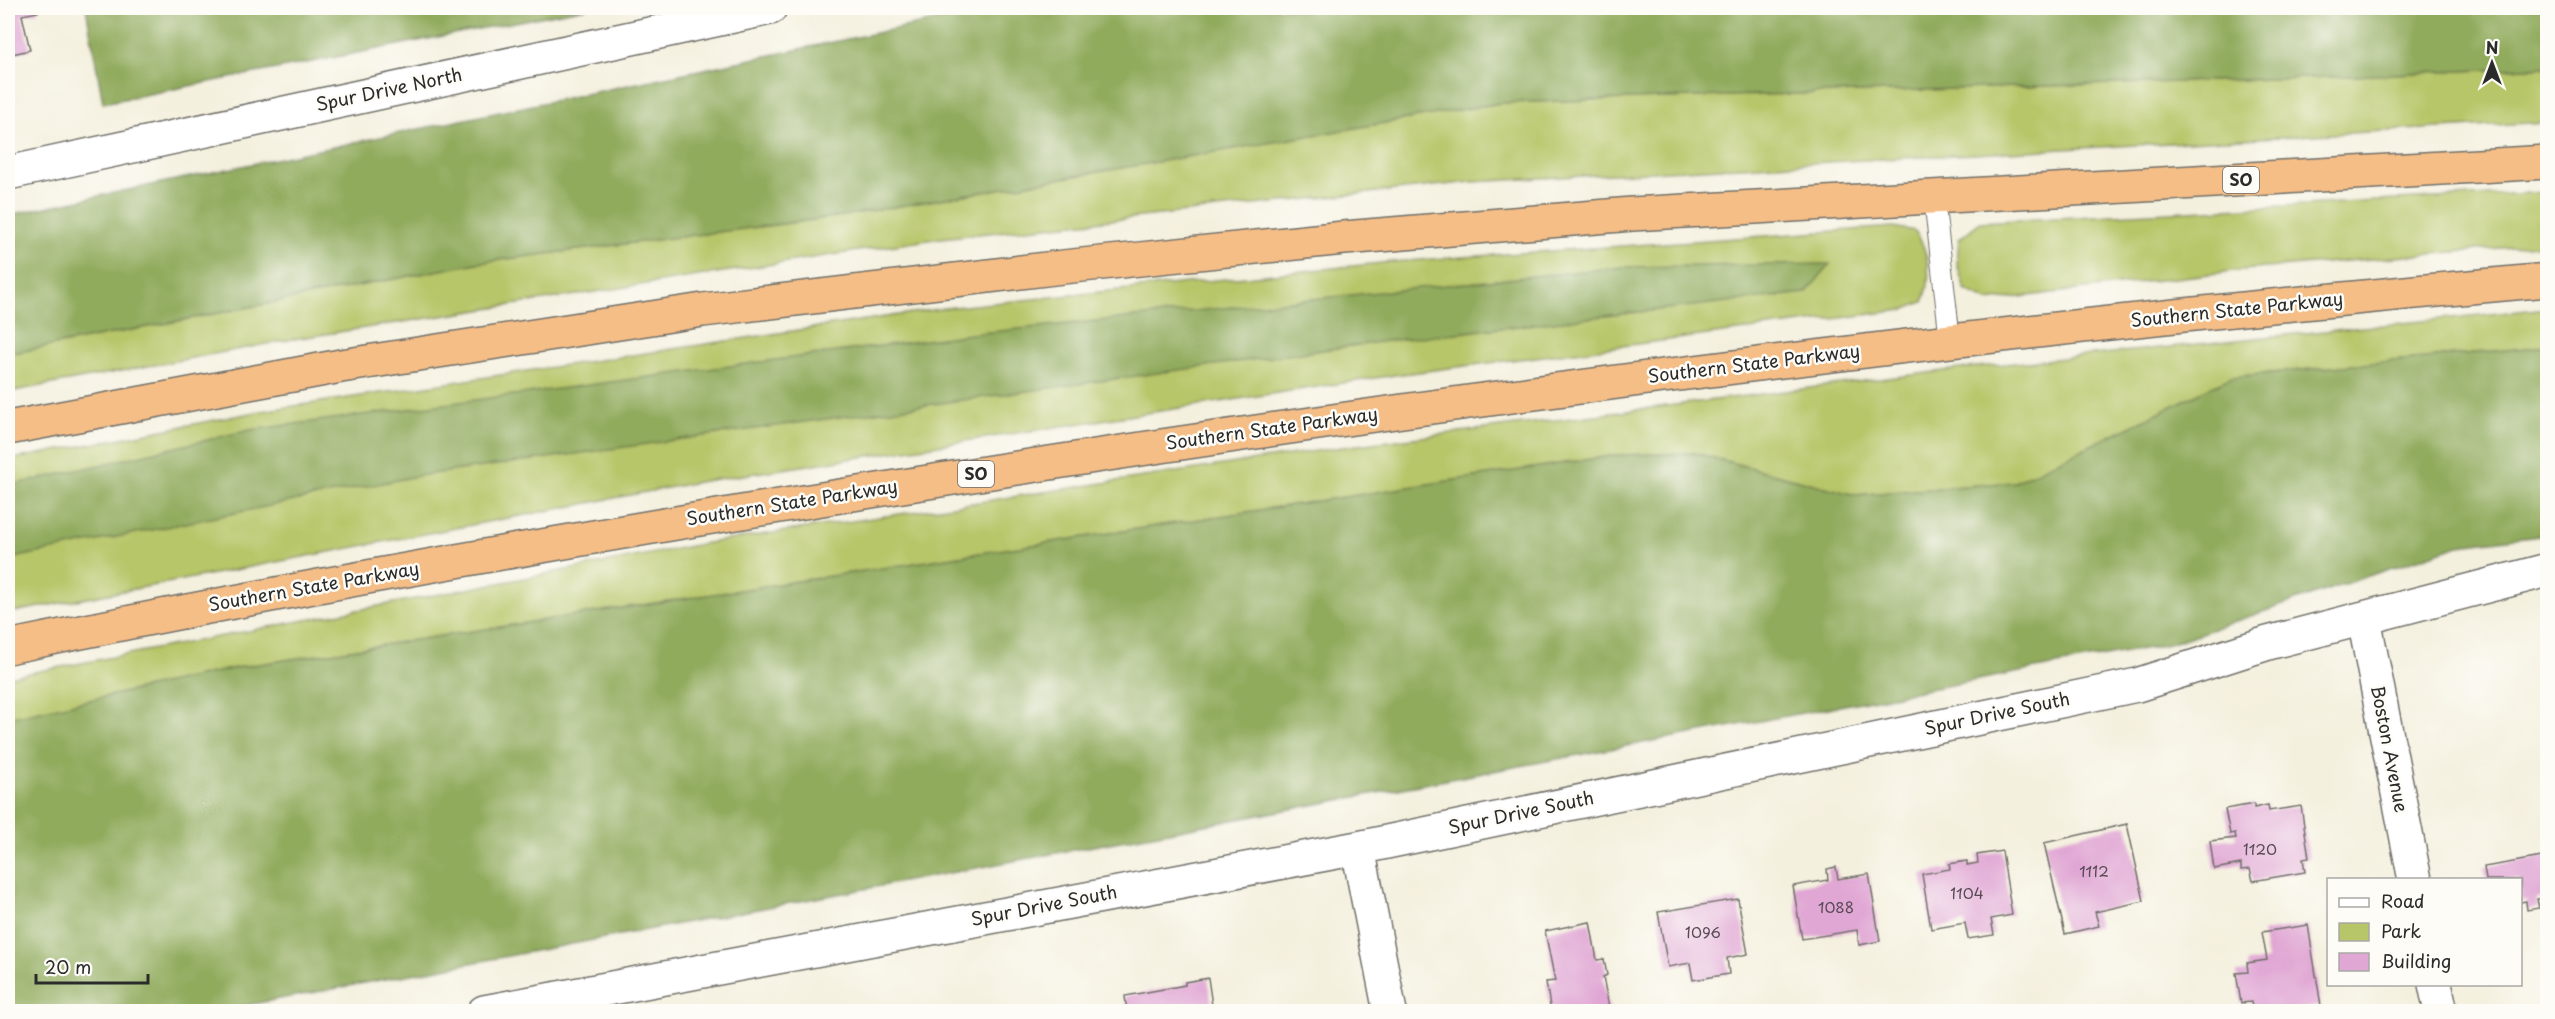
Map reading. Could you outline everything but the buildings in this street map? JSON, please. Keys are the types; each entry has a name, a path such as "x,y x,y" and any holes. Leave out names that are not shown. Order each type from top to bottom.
{"highway":[{"name":"SO","path":"8,428 341,366 715,308 1063,267 1355,237 1632,214 2547,162"},
{"name":"Southern State Parkway","path":"8,648 150,618 610,533 1092,455 1527,392 1950,340 2328,300 2547,280"}],"street":[{"name":"Spur Drive North","path":"8,173 770,8"},
{"name":"Spur Drive South","path":"484,1011 1358,848 2137,685 2268,643 2547,570"},
{"name":"Boston Avenue","path":"2364,619 2415,878"},
{"path":"1358,848 1390,1011"},
{"path":"2435,986 2440,1011"}],"lane":[{"path":"1934,198 1950,340"}],"green space":[{"path":"86,8 586,8 103,103"},
{"path":"995,8 2547,8 2548,67 2305,78 1500,103 836,217 476,263 8,354 8,215"},
{"path":"2547,67 2547,122 1472,182 941,238 294,339 8,392 8,354 476,263 836,217 1500,103 2305,78"},
{"path":"2547,192 2547,244 2242,270 1987,301 1965,290 1957,264 1959,239 1980,222"},
{"path":"1893,227 1915,231 1924,247 1928,266 1928,284 1923,302 1903,310 1395,375 704,481 8,613 8,460 261,411 945,308 1391,262"},
{"path":"1830,264 1806,293 1387,341 417,476 8,559 8,486 250,430 971,334 1622,267"},
{"path":"2547,308 2547,346 2232,377 2015,482 1855,495 1695,453 1617,455 240,667 8,718 8,677 707,543 1342,447 1967,368"},
{"path":"2547,346 2547,534 2459,545 2169,644 216,1011 8,1011 8,718 240,667 1617,455 1695,453 1855,495 2015,482 2232,377"}]}
